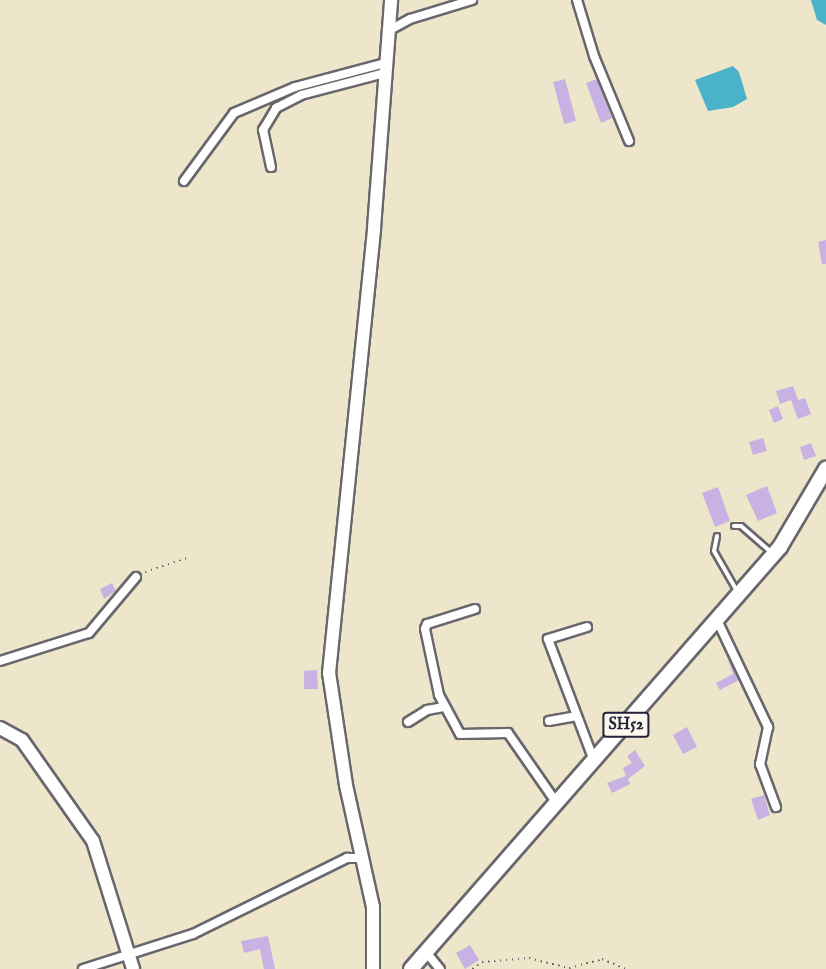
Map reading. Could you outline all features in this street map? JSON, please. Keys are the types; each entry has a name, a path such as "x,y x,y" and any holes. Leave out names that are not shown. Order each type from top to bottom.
{"main road":[{"path":"373,969 375,927 329,673 362,361 391,0"},
{"name":"SH52","path":"411,969 774,554 826,469"},
{"path":"0,728 22,740 93,841 133,969"}],"street":[{"path":"388,31 410,19 472,0"},
{"path":"577,0 594,56 629,141"},
{"path":"271,166 263,130 276,108 301,95 385,68"},
{"path":"184,181 234,113 295,87 385,68"},
{"path":"0,661 89,633 136,577"},
{"path":"475,609 427,624 425,629 431,668 444,707 460,734 508,733 556,801"},
{"path":"717,620 768,727 760,764 776,807"},
{"path":"587,627 548,639 594,761"},
{"path":"408,722 427,710 444,707"},
{"path":"549,721 576,716"},
{"path":"83,969 193,933 347,858 361,858"},
{"path":"426,952 440,969"}],"lane":[{"path":"734,526 741,526 774,554"},
{"path":"717,536 714,551 740,594"}],"path":[{"path":"136,577 190,556"},
{"path":"472,969 482,962 529,958 569,968 602,959 625,969"}],"water":[{"path":"811,0 826,0 826,25 817,20"},
{"path":"733,66 739,72 747,99 733,107 708,111 695,80"}],"building":[{"path":"565,79 576,121 564,124 553,82"},
{"path":"597,79 612,118 601,123 586,83"},
{"path":"826,240 826,264 822,264 818,242"},
{"path":"793,386 798,400 805,398 811,414 798,419 791,400 780,404 776,391"},
{"path":"778,406 783,419 774,423 769,410"},
{"path":"763,438 767,451 753,455 749,442"},
{"path":"811,443 816,456 804,460 800,447"},
{"path":"767,486 777,513 758,521 746,495"},
{"path":"718,487 730,521 715,527 702,493"},
{"path":"112,583 116,591 104,599 100,589"},
{"path":"726,654 739,680 720,690 716,683 733,674"},
{"path":"317,670 318,689 304,689 304,671"},
{"path":"687,727 697,747 683,754 673,735"},
{"path":"635,750 645,766 628,779 630,784 612,793 607,783 626,776 623,768 632,763 627,756"},
{"path":"764,795 770,815 758,820 751,799"},
{"path":"268,936 275,969 264,969 260,949 244,953 241,941"},
{"path":"470,945 479,960 465,969 456,953"}]}
